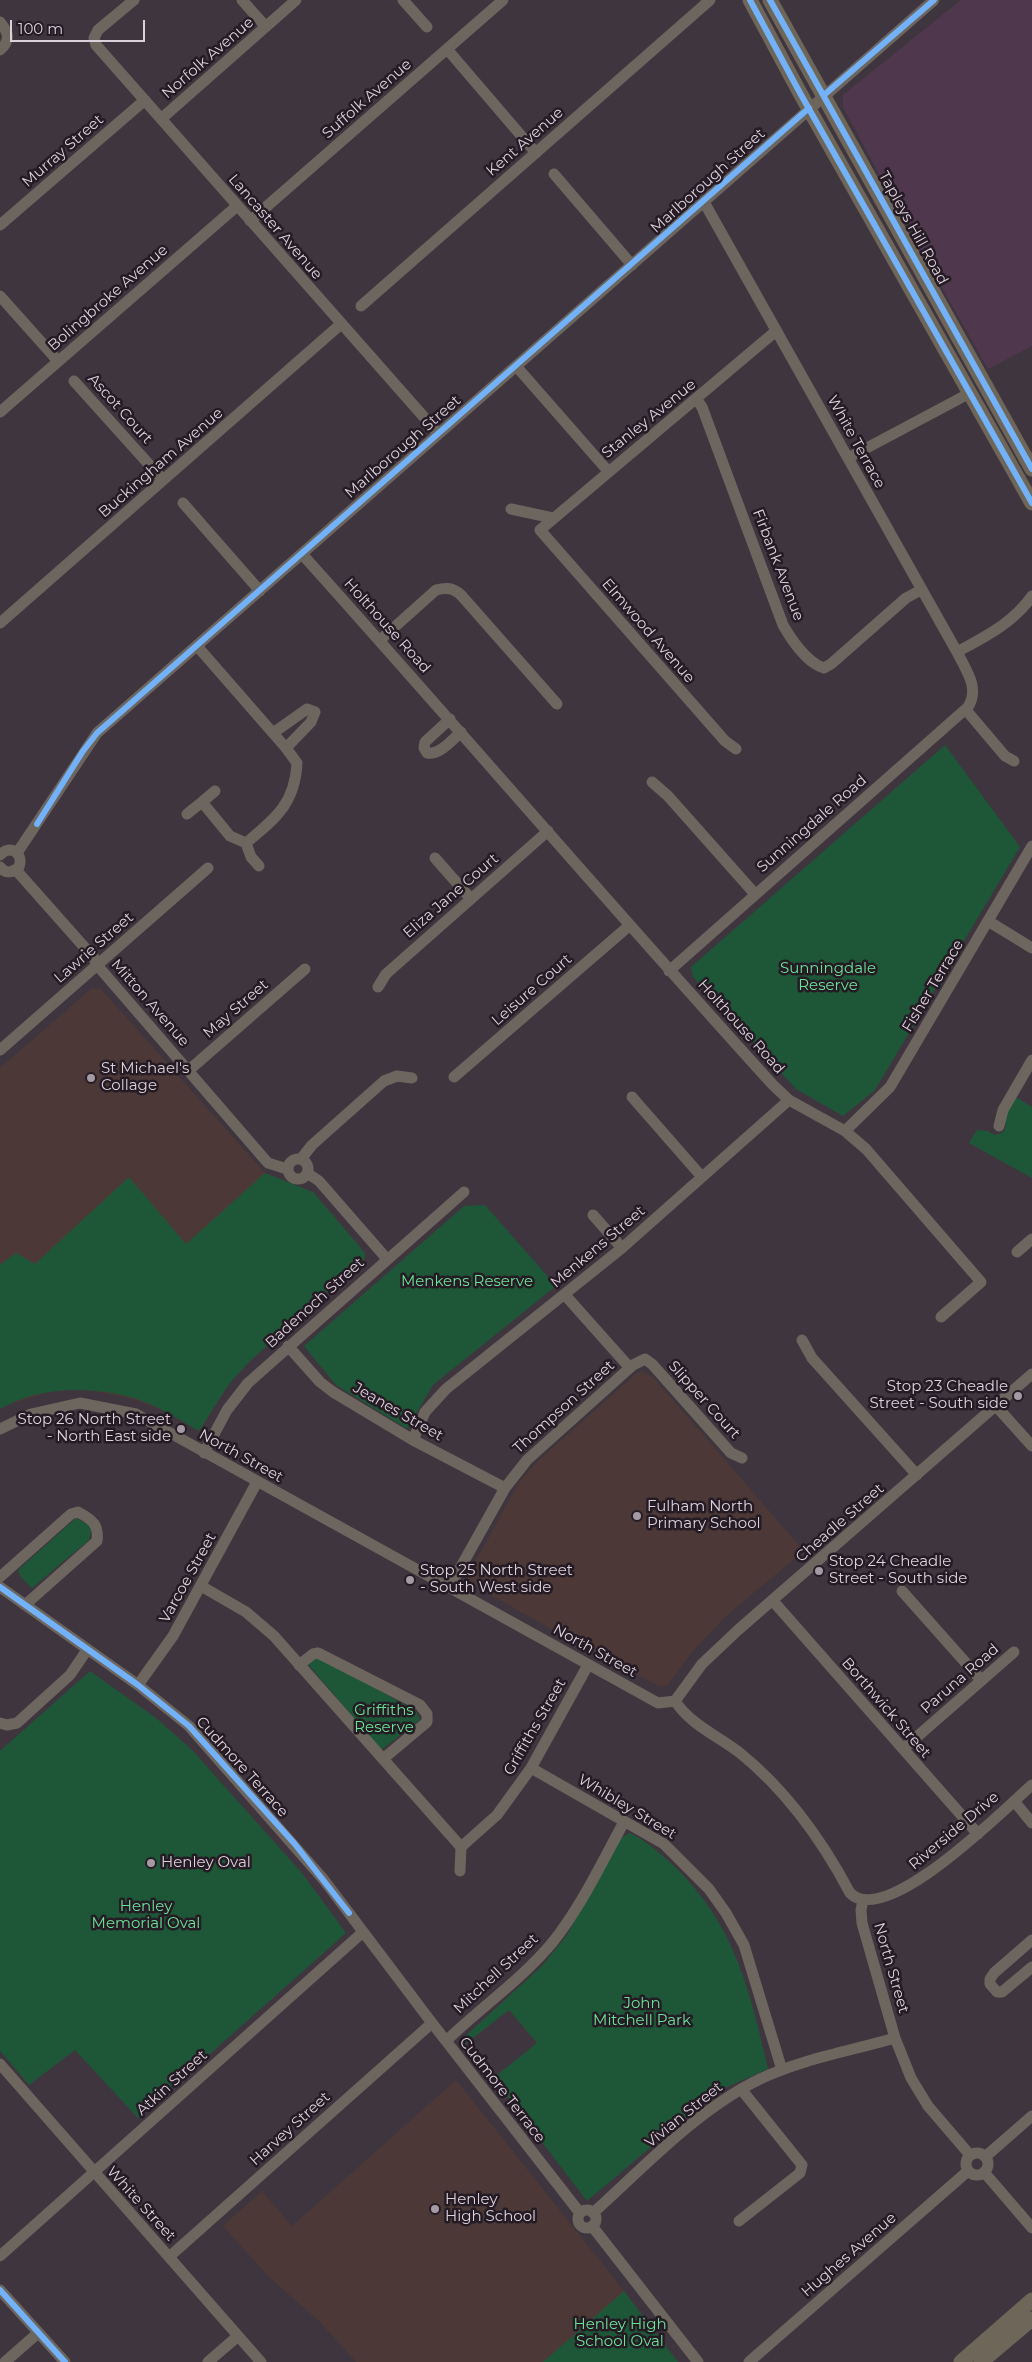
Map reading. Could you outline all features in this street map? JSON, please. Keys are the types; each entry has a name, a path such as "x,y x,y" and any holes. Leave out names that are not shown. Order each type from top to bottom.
{"main road":[{"name":"Tapleys Hill Road","path":"750,0 808,108 1032,503"},
{"name":"Tapleys Hill Road","path":"770,0 1032,469"},
{"path":"961,2362 1032,2300"},
{"path":"981,2362 1032,2319"}],"street":[{"name":"Lancaster Avenue","path":"134,0 98,30 94,38 100,50 438,433"},
{"path":"242,0 266,27"},
{"name":"Norfolk Avenue","path":"161,119 296,0"},
{"path":"403,0 427,27"},
{"name":"Suffolk Avenue","path":"250,221 503,0"},
{"name":"Kent Avenue","path":"361,306 710,0"},
{"name":"Marlborough Street","path":"17,853 97,733 704,202 808,108 934,0"},
{"path":"0,22 7,30 9,37 7,44 0,50"},
{"path":"447,48 536,152"},
{"name":"Murray Street","path":"0,225 145,100"},
{"path":"554,174 632,265"},
{"name":"White Terrace","path":"704,202 957,652 974,689 973,699"},
{"name":"Bolingbroke Avenue","path":"0,412 237,206"},
{"path":"0,296 58,361"},
{"name":"Buckingham Avenue","path":"0,623 341,324"},
{"name":"Stanley Avenue","path":"540,530 697,400 776,331"},
{"path":"516,366 608,472"},
{"name":"Ascot Court","path":"74,381 163,480"},
{"path":"848,458 970,393"},
{"name":"Firbank Avenue","path":"697,400 702,406 783,625 789,635 816,666 824,668 831,664 906,598 921,590"},
{"path":"183,503 260,591"},
{"path":"511,509 554,518"},
{"name":"Elmwood Avenue","path":"540,530 725,741 736,749"},
{"name":"Holthouse Road","path":"302,554 450,719 669,971 788,1100 845,1131 866,1149 981,1282 941,1317"},
{"path":"380,640 436,590 444,588 454,590 556,704"},
{"path":"957,652 1006,624 1021,611 1032,596"},
{"path":"197,646 297,763 297,774 284,810 246,843"},
{"name":"Sunningdale Road","path":"669,971 966,710 973,699"},
{"path":"273,733 308,709 316,712 311,722 286,748"},
{"path":"966,710 1005,756 1014,761"},
{"path":"450,719 425,742 424,748 427,753 433,754 438,751 461,732"},
{"path":"652,782 668,796 756,894"},
{"path":"187,814 215,791"},
{"path":"202,802 230,836 246,843 252,857 259,866"},
{"name":"Eliza Jane Court","path":"378,987 386,974 548,831"},
{"name":"Fisher Terrace","path":"845,1131 890,1087 1032,846"},
{"path":"0,868 8,872 16,870 21,860 17,853 11,850 1,852"},
{"path":"435,858 471,899"},
{"name":"Lawrie Street","path":"0,1050 208,868"},
{"name":"Mitton Avenue","path":"16,870 94,958 97,965 268,1163 287,1169"},
{"path":"988,921 1032,948"},
{"name":"Leisure Court","path":"454,1077 630,925"},
{"name":"May Street","path":"188,1071 305,969"},
{"path":"998,1126 1003,1110 1032,1060"},
{"path":"301,1159 308,1166 307,1173 298,1179 291,1176 287,1169 291,1161 301,1159 312,1145 384,1081 397,1076 412,1078"},
{"path":"632,1097 702,1177"},
{"name":"Menkens Street","path":"414,1440 425,1412 446,1389 510,1335 565,1295 622,1248 788,1100"},
{"path":"307,1173 319,1181 387,1259"},
{"name":"Badenoch Street","path":"204,1453 237,1396 288,1346 464,1192"},
{"path":"594,1215 622,1248"},
{"path":"1017,1252 1032,1239"},
{"path":"565,1295 630,1368"},
{"path":"802,1340 812,1358 917,1475"},
{"name":"Jeanes Street","path":"288,1346 320,1382 414,1440 505,1488"},
{"name":"Thompson Street","path":"449,1588 505,1488 527,1460 630,1368 645,1359"},
{"name":"Slipper Court","path":"645,1359 652,1364 731,1453 742,1458"},
{"name":"Cheadle Street","path":"675,1701 702,1664 1032,1374"},
{"name":"North Street","path":"0,1429 31,1414 80,1403 136,1414 658,1703 675,1701"},
{"path":"996,1406 1032,1446"},
{"name":"Varcoe Street","path":"138,1684 173,1636 257,1482"},
{"path":"0,1577 72,1514 78,1512 95,1522 98,1530 97,1542 25,1605"},
{"path":"201,1586 246,1612 274,1636 461,1848 460,1871"},
{"name":"Cudmore Terrace","path":"0,1587 87,1650 138,1684 189,1726 294,1843 580,2213"},
{"path":"902,1590 981,1680"},
{"name":"Borthwick Street","path":"773,1601 978,1834"},
{"path":"0,1722 7,1725 17,1722 70,1675 87,1650"},
{"name":"Paruna Road","path":"903,1749 1014,1652"},
{"path":"299,1665 313,1654 318,1653 420,1705 427,1714 427,1722 383,1759"},
{"name":"Griffiths Street","path":"461,1848 497,1815 531,1768 588,1665"},
{"path":"675,1701 687,1716 739,1752 778,1787 814,1833 850,1893 856,1898 863,1900"},
{"name":"Whibley Street","path":"531,1768 664,1844 698,1876 726,1913 744,1944 782,2070"},
{"name":"Riverside Drive","path":"863,1900 898,1891 917,1882 938,1868 1032,1785"},
{"path":"1014,1801 1032,1822"},
{"name":"Mitchell Street","path":"446,2042 511,1984 552,1942 570,1917 624,1822"},
{"name":"North Street","path":"863,1900 861,1910 862,1923 895,2038 911,2078 928,2106 970,2155"},
{"name":"Atkin Street","path":"0,2256 363,1932"},
{"path":"1032,1940 994,1973 990,1979 990,1984 997,1992 1002,1992 1032,1967"},
{"name":"Harvey Street","path":"169,2257 432,2023"},
{"name":"Vivian Street","path":"593,2213 697,2120 741,2089 782,2070 895,2038"},
{"name":"White Street","path":"0,2064 261,2362"},
{"path":"739,2221 800,2173 802,2165 741,2089"},
{"path":"985,2157 1032,2116"},
{"path":"978,2153 985,2157 988,2164 984,2172 976,2175 968,2170 966,2162 970,2155 978,2153"},
{"name":"Hughes Avenue","path":"749,2362 968,2170"},
{"path":"984,2172 1032,2228"},
{"path":"585,2210 593,2213 596,2219 592,2226 585,2228 580,2224 578,2218 580,2213 585,2210"},
{"path":"592,2226 698,2362"},
{"path":"0,2290 65,2362"},
{"path":"5,2362 38,2333"},
{"path":"208,2362 238,2336"}],"shaded area":[{"path":"961,0 1032,0 1032,346 988,369 918,245 910,219 881,178 843,107 843,95"},
{"path":"91,989 101,989 265,1173 313,1192 365,1253 365,1258 249,1362 229,1384 199,1431 167,1412 134,1399 84,1389 49,1392 0,1409 0,1068"},
{"name":"Fulham North Primary School","path":"642,1371 652,1376 804,1551 727,1615 692,1652 668,1685 659,1686 558,1633 470,1583 467,1577 519,1482 540,1459 636,1374"},
{"name":"Henley High School","path":"456,2080 678,2362 356,2362 319,2321 270,2278 223,2226 262,2191 292,2226"}],"green space":[{"name":"Sunningdale Reserve","path":"945,745 1020,847 875,1090 843,1116 796,1089 693,977 691,967"},
{"path":"1016,1097 1032,1107 1032,1178 969,1143 977,1130 988,1131 994,1135 1004,1131 1006,1126 1005,1115"},
{"path":"265,1173 313,1192 365,1253 365,1258 249,1362 229,1384 199,1431 151,1404 134,1398 100,1391 66,1390 48,1392 15,1401 0,1409 0,1265 16,1253 35,1264 129,1177 186,1244"},
{"name":"Menkens Reserve","path":"485,1205 556,1286 433,1385 407,1429 336,1385 304,1346 464,1206"},
{"path":"76,1518 92,1527 89,1540 32,1588 20,1576 18,1570"},
{"name":"Griffiths Reserve","path":"314,1659 324,1659 416,1711 420,1720 381,1750 308,1664"},
{"name":"Henley Memorial Oval","path":"90,1671 156,1718 192,1750 302,1873 346,1933 138,2118 75,2050 29,2085 0,2051 0,1751"},
{"name":"John Mitchell Park","path":"629,1833 646,1843 672,1864 711,1909 725,1934 746,1985 768,2069 716,2092 587,2201 493,2078 537,2043 509,2010 465,2044 462,2039 542,1966 567,1935 620,1839"},
{"name":"Henley High School Oval","path":"624,2291 678,2362 543,2362"}],"cycle path":[{"path":"750,0 800,93 1032,503"},
{"path":"770,0 1032,469"},
{"path":"824,95 934,0"},
{"path":"37,824 83,751 97,733 809,108"},
{"path":"0,1587 138,1685 189,1726 294,1843 349,1913"},
{"path":"0,2290 65,2362"}],"place":[{"name":"St Michael's Collage","path":"91,1078"},
{"name":"Stop 23 Cheadle Street - South side","path":"1018,1396"},
{"name":"Stop 26 North Street - North East side","path":"181,1429"},
{"name":"Fulham North Primary School","path":"637,1516"},
{"name":"Stop 24 Cheadle Street - South side","path":"819,1571"},
{"name":"Stop 25 North Street - South West side","path":"410,1580"},
{"name":"Henley Oval","path":"151,1863"},
{"name":"Henley High School","path":"435,2209"}]}
